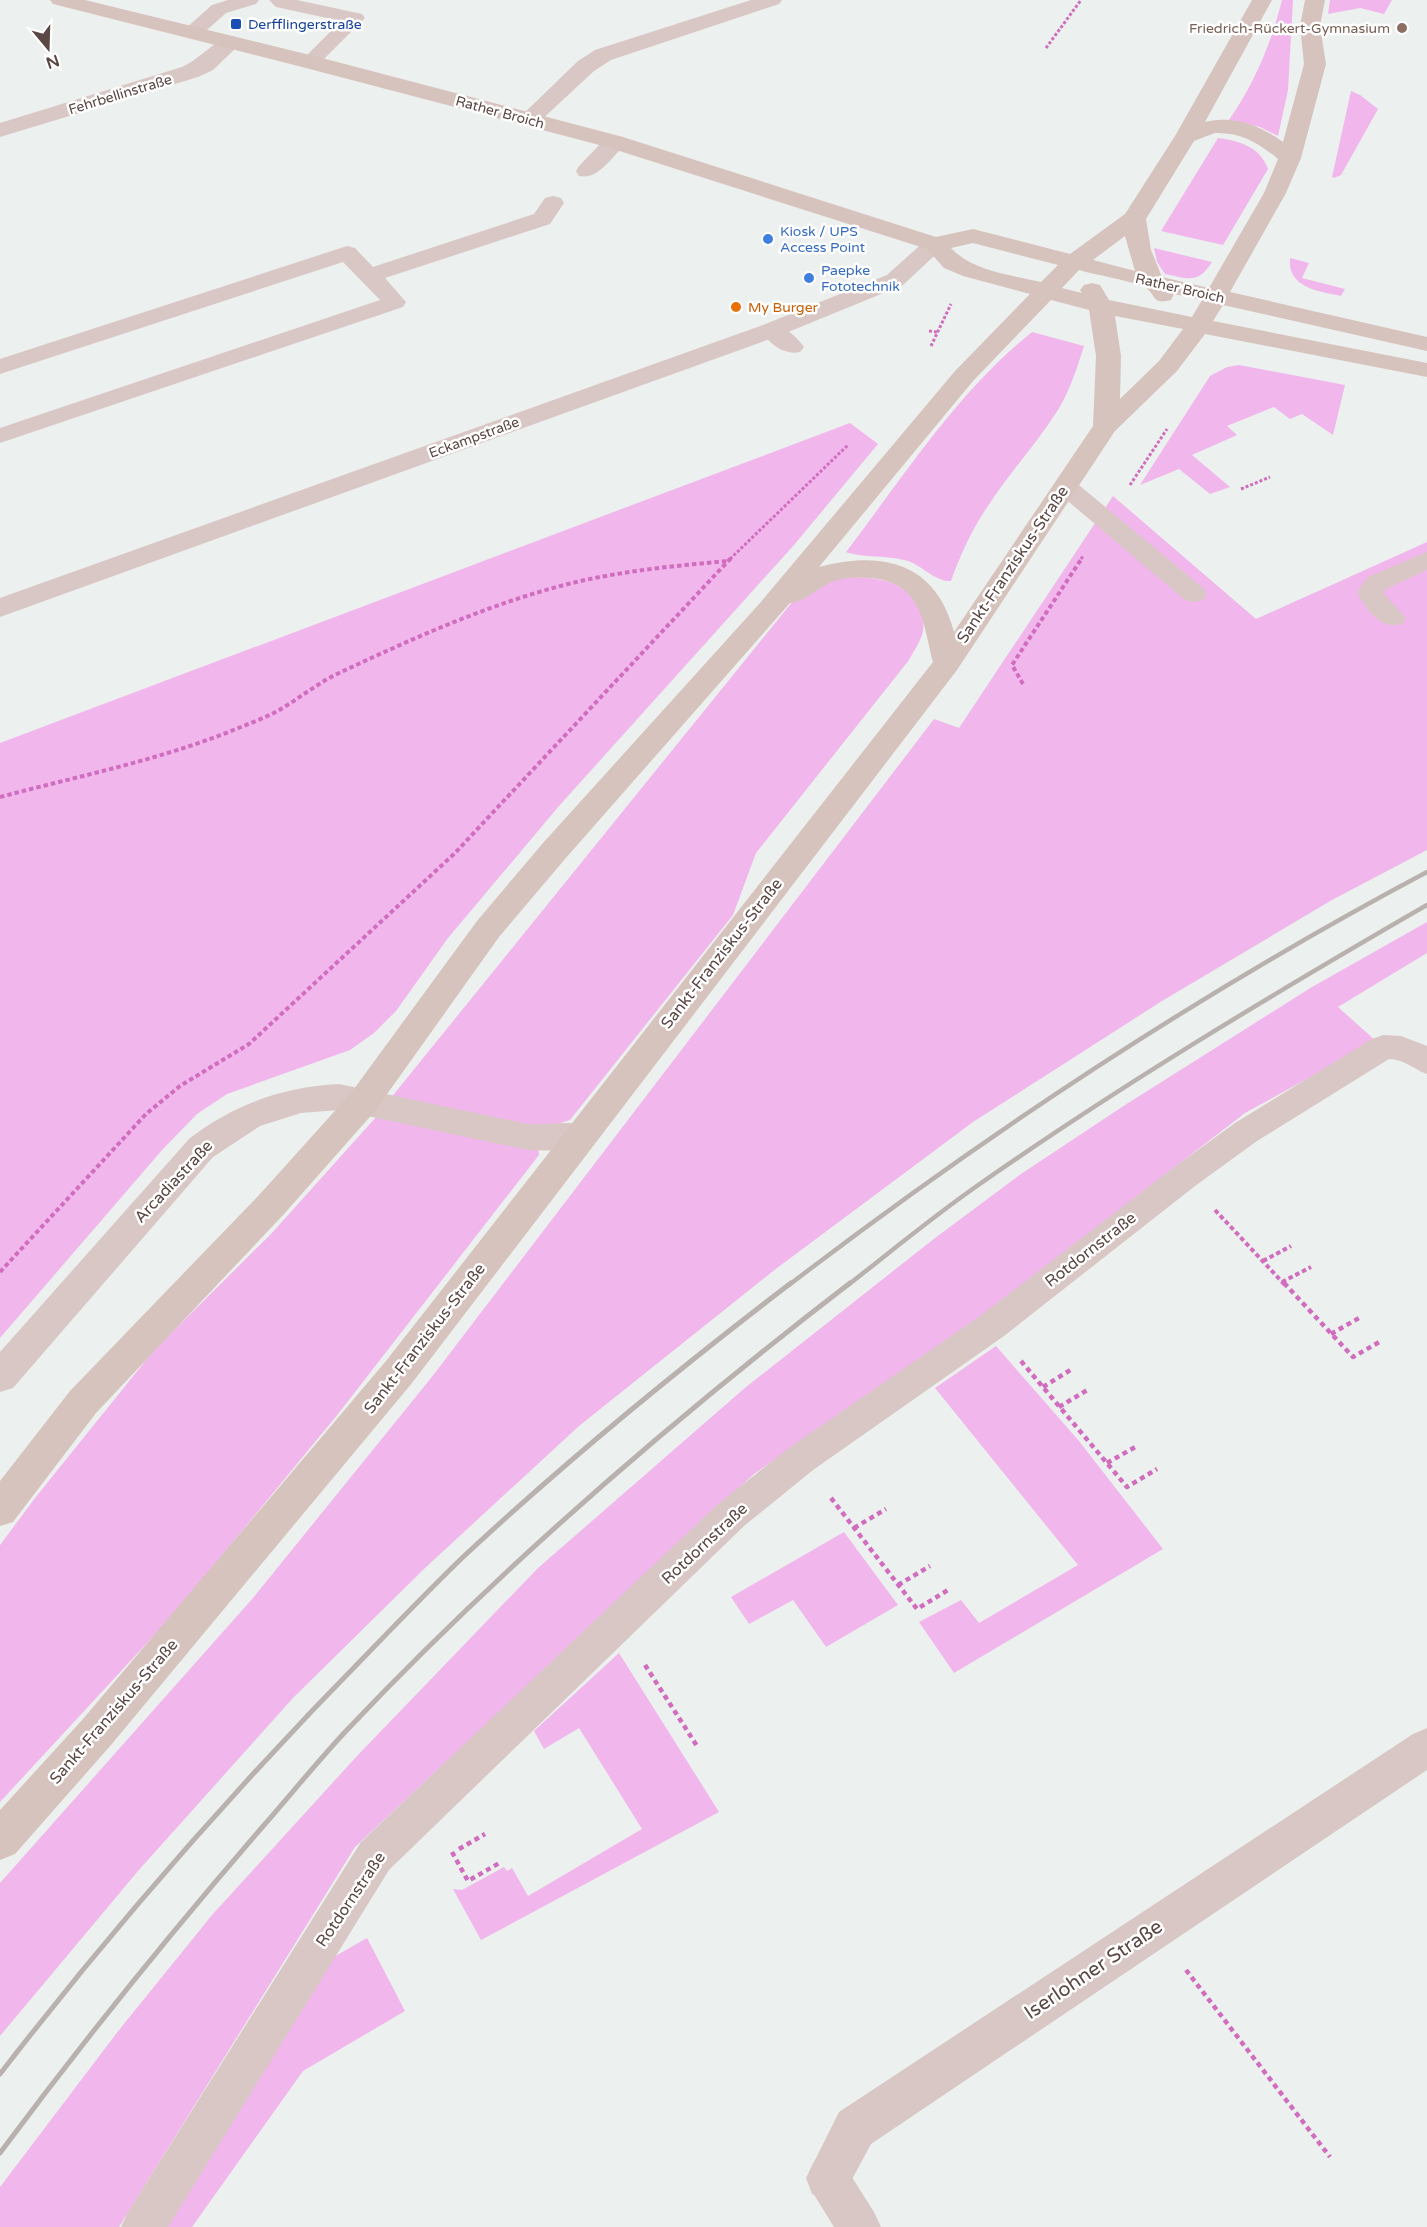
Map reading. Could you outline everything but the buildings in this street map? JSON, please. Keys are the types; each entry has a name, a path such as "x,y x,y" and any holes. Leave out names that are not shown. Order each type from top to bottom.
{"main road":[{"name":"Rather Broich","path":"60,0 310,62 615,142 935,244 973,236 1152,282 1427,345"},
{"path":"0,1510 83,1402 272,1204 363,1102 488,929 554,851 770,609 963,376 1073,263 1134,219 1186,136 1262,0"},
{"name":"Sankt-Franziskus-Straße","path":"0,1840 97,1732 399,1372 947,663 1106,426 1168,366 1198,326 1217,297 1275,193 1290,158 1315,64 1310,26 1315,0"},
{"path":"1186,136 1202,127 1235,126 1252,131 1272,142 1290,158"},
{"path":"1134,219 1139,252 1152,282 1176,310 1198,326"},
{"name":"Rather Broich","path":"935,244 952,263 971,271 1046,292 1198,326 1427,370"},
{"path":"1073,263 1101,306 1108,336 1106,426"},
{"name":"Rather Broich","path":"971,271 1004,313 1002,336"},
{"path":"770,609 826,574 843,570 866,569 893,574 911,582 923,592 936,620 947,663"}],"street":[{"path":"529,119 586,66 603,55 772,0"},
{"name":"Fehrbellinstraße","path":"0,130 190,72 205,65 231,42"},
{"name":"Eckampstraße","path":"0,608 772,330 895,280 935,244"},
{"name":"Arcadiastraße","path":"0,1377 201,1148 221,1131 250,1115 310,1097 339,1097 528,1137 556,1138 581,1135"},
{"name":"Iserlohner Straße","path":"828,2178 855,2128 1427,1747"}],"lane":[{"path":"182,30 199,6 213,0"},
{"path":"182,30 219,9 249,0"},
{"path":"279,0 283,3 355,18 310,62"},
{"path":"587,171 615,142"},
{"path":"369,276 542,219 553,203"},
{"path":"0,367 348,253 395,302 0,436"},
{"path":"772,330 792,347"},
{"path":"1065,486 1194,594"},
{"path":"1393,618 1376,603 1370,592 1377,583 1427,560"},
{"name":"Rotdornstraße","path":"143,2227 375,1856 731,1515 801,1459 992,1326 1184,1177 1246,1132 1383,1047 1400,1046 1423,1052"},
{"name":"Iserlohner Straße","path":"828,2178 859,2227"}],"path":[{"path":"1046,48 1081,0"},
{"path":"929,351 953,301"},
{"path":"929,331 938,332"},
{"path":"0,1272 146,1114 180,1086 249,1044 454,854 729,560 852,441"},
{"path":"1241,489 1270,477"},
{"path":"0,796 188,746 222,734 266,716 332,676 469,617 538,592 605,576 660,567 729,560"},
{"path":"1184,1177 1353,1357 1381,1341"},
{"path":"1263,1261 1290,1246"},
{"path":"1282,1282 1311,1266"},
{"path":"1331,1334 1359,1318"},
{"path":"992,1326 1126,1487 1156,1469"},
{"path":"1043,1387 1072,1369"},
{"path":"1059,1407 1089,1389"},
{"path":"1107,1463 1137,1446"},
{"path":"801,1459 917,1609 948,1590"},
{"path":"854,1528 886,1509"},
{"path":"898,1585 930,1566"},
{"path":"619,1623 697,1746"},
{"path":"427,1807 468,1881 501,1862"},
{"path":"452,1853 485,1834"},
{"path":"1154,1929 1330,2157"}],"shaded area":[{"path":"1282,0 1293,0 1288,90 1278,136 1260,127 1229,120 1261,62"},
{"path":"1330,0 1392,0 1384,14 1360,8 1328,14"},
{"path":"1351,91 1378,109 1341,175 1334,178 1332,177"},
{"path":"1218,138 1248,146 1260,155 1268,169 1223,245 1161,231"},
{"path":"1154,248 1212,262 1197,277 1165,274 1157,262"},
{"path":"1290,258 1309,263 1302,278 1345,289 1341,296 1314,290 1299,282 1290,268"},
{"path":"1032,332 1084,346 1076,371 1058,410 984,512 968,540 951,581 940,579 908,561 846,552 955,408 979,381"},
{"path":"1239,365 1345,385 1333,435 1302,414 1290,419 1274,407 1227,426 1237,435 1192,455 1230,487 1210,494 1179,469 1140,485 1210,376 1227,367"},
{"path":"850,423 878,444 794,545 559,806 448,938 396,1011 374,1033 350,1050 227,1094 197,1114 163,1149 0,1338 0,743"},
{"path":"1113,496 1256,619 1427,542 1427,850 1332,900 1162,1001 973,1122 777,1268 579,1426 425,1568 293,1698 138,1871 0,2036 0,1883 253,1598 431,1378 934,719 959,728"},
{"path":"848,577 879,579 907,591 919,608 922,618 923,632 919,642 909,660 756,853 733,915 570,1120 539,1130 390,1099 793,601 816,584"},
{"path":"1427,922 1427,953 1338,1007 1376,1041 1245,1113 949,1341 754,1474 355,1847 119,2227 0,2227 0,2187 119,2030 212,1915 357,1756 538,1568 746,1387 935,1238 1021,1174 1125,1105 1312,987"},
{"path":"377,1116 537,1142 539,1155 338,1414 172,1616 0,1802 0,1545 155,1349 271,1234"},
{"path":"996,1346 1079,1441 1163,1549 954,1673 919,1622 961,1600 979,1623 1078,1565 935,1388"},
{"path":"844,1532 898,1605 826,1647 793,1600 749,1624 731,1597"},
{"path":"619,1653 719,1812 481,1940 453,1889 462,1890 504,1867 507,1871 512,1868 528,1896 642,1829 579,1728 544,1749 534,1731"},
{"path":"367,1938 405,2011 303,2071 192,2227 166,2227 332,1958"}],"railway":[{"path":"789,1285 942,1172 1099,1065 1261,965 1427,872"},
{"path":"848,1285 958,1200 1084,1113 1254,1007 1427,905"},
{"path":"0,2074 179,1856 322,1701 439,1581 501,1522 582,1451 706,1349 791,1283"},
{"path":"0,2153 97,2027 197,1904 346,1731 465,1612 589,1497 718,1388 850,1283"}],"place":[{"name":"Derfflingerstraße","path":"236,24"},
{"name":"Friedrich-Rückert-Gymnasium","path":"1402,28"},
{"name":"Kiosk / UPS Access Point","path":"768,239"},
{"name":"Paepke Fototechnik","path":"809,278"},
{"name":"My Burger","path":"736,307"}]}
